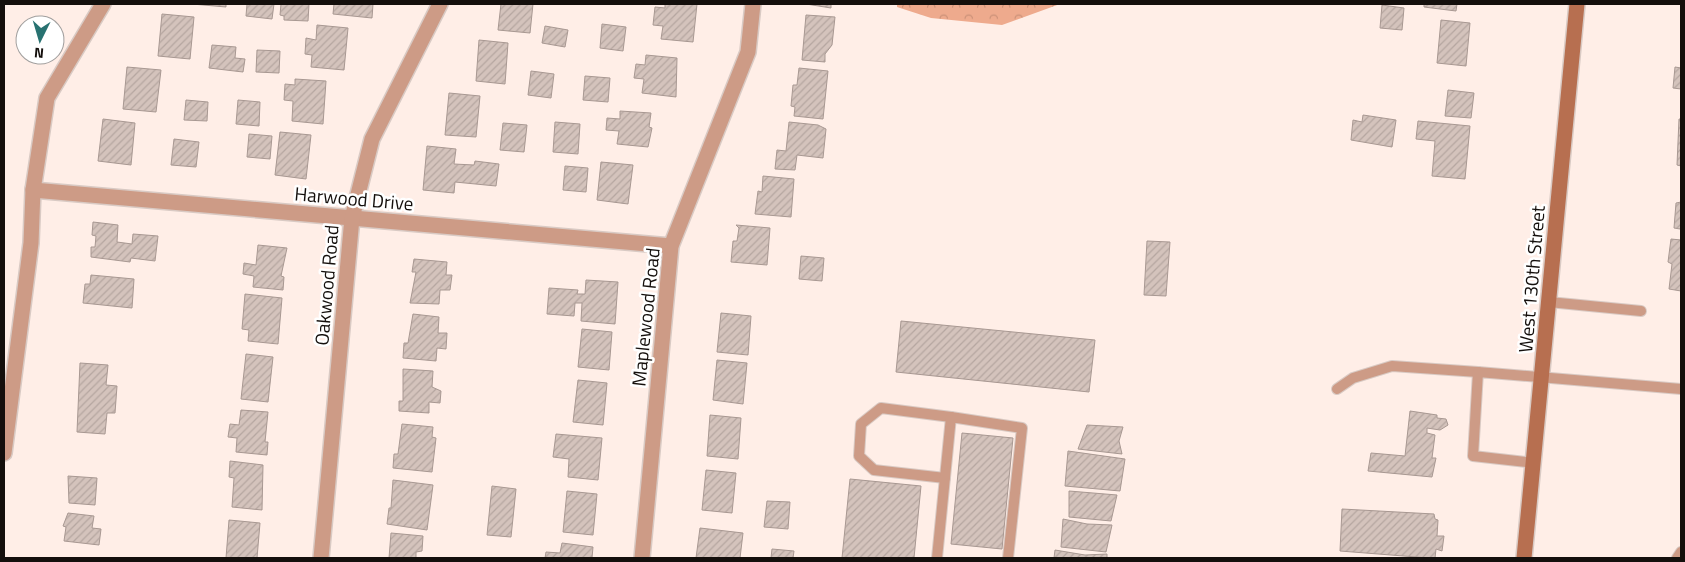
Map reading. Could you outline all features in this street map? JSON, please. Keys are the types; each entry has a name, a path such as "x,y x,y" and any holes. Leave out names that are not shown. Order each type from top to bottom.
{"main road":[{"name":"West 130th Street","path":"1524,558 1577,4"}],"street":[{"path":"4,453 5,426 31,244 33,190 48,98 103,4"},
{"name":"Oakwood Road","path":"321,558 352,218 372,139 440,4"},
{"name":"Maplewood Road","path":"642,558 671,246 748,52 753,4"},
{"name":"Harwood Drive","path":"33,190 671,246"}],"lane":[{"path":"1549,302 1640,311"},
{"path":"1337,389 1353,378 1392,366 1681,389"},
{"path":"1478,372 1474,456 1534,463"},
{"path":"945,478 874,470 859,456 861,424 881,408 1022,428 1008,558"},
{"path":"937,558 951,417"},
{"path":"1677,558 1681,552"}],"green space":[{"path":"897,4 1060,4 1002,25 931,18 897,7"}],"building":[{"path":"192,4 226,4 226,7"},
{"path":"247,4 274,4 272,19 246,16"},
{"path":"281,4 309,4 308,21 284,20 284,16 280,15"},
{"path":"334,4 373,4 372,18 333,14"},
{"path":"501,4 533,4 530,33 498,30"},
{"path":"665,4 697,4 693,42 661,39 663,26 653,25 655,7 665,8"},
{"path":"806,4 831,4 831,8"},
{"path":"1424,4 1457,4 1456,11 1424,7"},
{"path":"1382,5 1404,8 1402,30 1380,28"},
{"path":"162,14 194,17 190,59 158,56"},
{"path":"806,15 835,17 832,45 825,54 825,62 802,60"},
{"path":"1441,20 1470,23 1466,66 1437,63"},
{"path":"602,24 626,27 623,51 600,48"},
{"path":"317,25 348,28 344,70 311,67 312,55 305,54 306,38 316,40"},
{"path":"545,26 568,30 565,47 542,43"},
{"path":"479,40 508,43 505,84 476,81"},
{"path":"212,45 236,47 235,58 245,59 243,72 209,68"},
{"path":"257,50 280,51 279,73 256,72"},
{"path":"646,55 677,58 676,97 642,93 644,79 634,78 636,64 645,65"},
{"path":"127,67 161,70 156,112 123,109"},
{"path":"1675,67 1681,68 1681,89 1673,88"},
{"path":"799,68 828,71 823,119 794,116 795,107 791,106 793,85 797,85"},
{"path":"531,71 554,74 551,98 528,95"},
{"path":"585,76 610,78 608,102 583,100"},
{"path":"295,79 326,81 323,124 292,121 293,101 284,100 285,84 295,85"},
{"path":"1448,90 1474,93 1471,118 1445,116"},
{"path":"449,93 480,96 476,137 445,135"},
{"path":"186,100 208,102 207,121 184,120"},
{"path":"238,100 260,102 259,126 236,124"},
{"path":"620,111 651,113 649,127 652,128 648,147 617,144 619,131 606,130 607,118 620,119"},
{"path":"1363,115 1396,120 1392,147 1351,140 1353,120 1362,122"},
{"path":"103,119 135,123 131,165 98,161"},
{"path":"1679,119 1681,119 1681,166 1677,165"},
{"path":"1418,121 1470,126 1465,179 1432,176 1435,141 1416,139"},
{"path":"555,122 580,124 578,154 553,152"},
{"path":"789,122 818,125 826,129 823,158 797,155 795,170 775,169 777,150 786,151"},
{"path":"503,123 527,125 524,152 500,150"},
{"path":"280,132 311,135 306,179 275,175"},
{"path":"249,134 272,136 270,159 247,157"},
{"path":"174,139 199,142 196,167 171,165"},
{"path":"427,146 456,149 454,164 474,165 475,161 499,164 496,186 455,182 454,193 423,190"},
{"path":"601,162 633,165 628,204 597,200"},
{"path":"565,166 588,168 586,192 563,190"},
{"path":"763,176 794,179 791,217 755,214 758,191 762,192"},
{"path":"1681,202 1680,229 1674,228 1676,203"},
{"path":"93,222 118,225 117,242 132,244 133,234 158,236 155,261 131,258 130,262 91,257 91,247 95,247 96,236 92,235"},
{"path":"736,225 770,228 767,265 731,262 733,241 737,241 739,228"},
{"path":"1671,239 1681,240 1681,291 1669,289 1672,264 1668,262"},
{"path":"1147,241 1170,242 1166,296 1144,295"},
{"path":"258,245 287,248 281,276 284,277 283,290 253,287 254,276 243,274 244,263 256,265"},
{"path":"801,256 824,258 822,281 799,279"},
{"path":"414,259 447,262 446,275 452,275 450,290 440,290 439,304 410,303 416,272 412,272"},
{"path":"91,275 134,279 132,308 83,303 85,284 90,284"},
{"path":"586,280 618,282 615,324 581,321 582,303 575,303 574,316 547,314 549,288 578,290 577,294 585,294"},
{"path":"245,294 282,298 278,344 248,341 249,330 242,329"},
{"path":"721,313 751,316 748,355 717,352"},
{"path":"413,314 439,317 438,333 447,333 446,349 437,348 436,361 403,358 404,343 408,343"},
{"path":"901,321 1095,340 1089,392 896,372"},
{"path":"582,329 612,332 609,370 578,367"},
{"path":"246,354 273,357 268,402 241,399"},
{"path":"717,360 747,363 743,404 713,400"},
{"path":"80,363 108,365 106,385 117,386 115,413 107,413 105,434 77,432"},
{"path":"403,369 433,371 432,387 441,391 440,403 429,402 429,413 399,411 399,401 403,401"},
{"path":"578,380 607,383 603,425 573,422"},
{"path":"241,410 268,412 265,442 268,442 267,455 236,452 237,438 228,437 230,424 239,425"},
{"path":"1410,411 1437,415 1437,418 1446,419 1448,425 1440,430 1427,428 1427,433 1435,435 1432,458 1436,458 1432,477 1368,471 1371,453 1405,456"},
{"path":"710,415 741,418 738,459 707,456"},
{"path":"402,424 433,427 432,437 436,438 432,472 393,468 394,454 398,454"},
{"path":"1087,425 1123,427 1119,441 1122,454 1078,449"},
{"path":"962,433 1013,438 1002,549 951,544"},
{"path":"556,434 602,438 598,480 568,477 569,459 553,457"},
{"path":"1068,451 1125,459 1120,491 1065,486"},
{"path":"230,461 263,465 262,510 232,507 234,478 229,477"},
{"path":"706,470 736,473 732,513 702,510"},
{"path":"68,476 97,478 95,505 69,503"},
{"path":"850,479 921,486 914,558 842,558"},
{"path":"393,480 433,485 427,530 387,524 389,508 391,508"},
{"path":"492,486 516,489 511,537 487,535"},
{"path":"567,491 597,494 593,535 563,532"},
{"path":"1069,491 1117,495 1111,521 1069,517"},
{"path":"767,501 790,502 788,529 764,527"},
{"path":"1342,509 1434,514 1435,519 1438,520 1437,536 1444,536 1442,551 1436,549 1435,558 1429,558 1340,551"},
{"path":"68,513 94,516 92,528 101,529 99,545 64,541 66,527 63,526"},
{"path":"1063,519 1087,524 1112,525 1106,552 1061,547"},
{"path":"229,520 260,523 257,558 226,558"},
{"path":"700,528 743,533 740,558 696,558"},
{"path":"391,533 423,536 422,551 416,552 416,558 389,558"},
{"path":"562,543 593,547 592,558 545,558 546,552 560,553"},
{"path":"772,549 794,551 793,558 771,558"},
{"path":"1055,550 1085,555 1107,554 1107,558 1054,558"}]}
